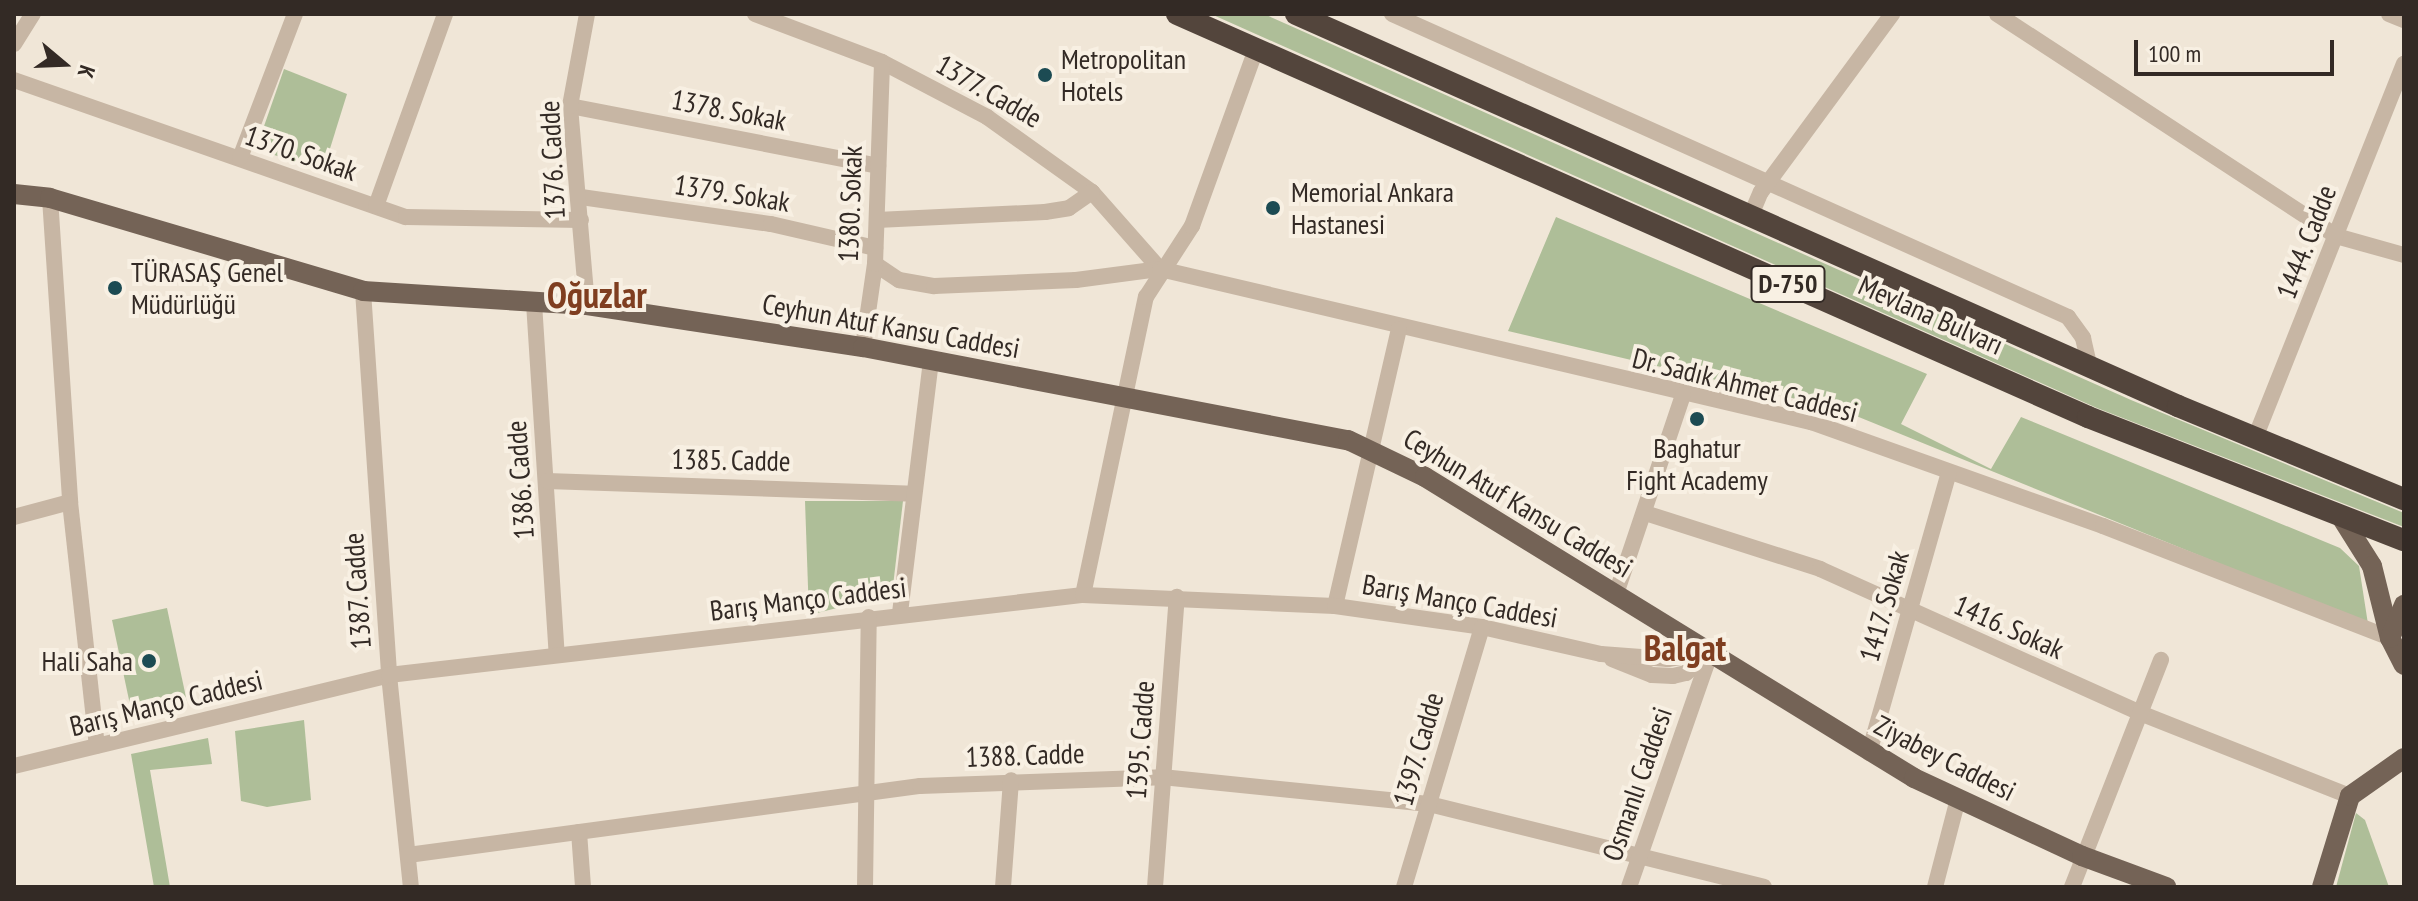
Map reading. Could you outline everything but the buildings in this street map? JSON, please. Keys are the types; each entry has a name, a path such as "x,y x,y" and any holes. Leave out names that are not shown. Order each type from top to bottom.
{"highway":[{"name":"Mevlana Bulvarı","path":"1177,14 2088,417 2343,520 2404,540"},
{"name":"Mevlana Bulvarı","path":"1296,14 2090,368 2404,499"}],"main road":[{"name":"Ceyhun Atuf Kansu Caddesi","path":"14,194 50,198 363,291 587,305 863,347 1320,432 1372,449 1711,652"},
{"path":"2343,520 2372,566 2390,638 2404,665"},
{"path":"2390,638 2404,605"},
{"name":"Ziyabey Caddesi","path":"1711,652 1869,753 1958,799 2082,856 2166,887"},
{"path":"2322,887 2350,796 2404,758"}],"street":[{"path":"14,44 33,14"},
{"path":"240,158 295,14"},
{"path":"376,206 445,14"},
{"name":"1376. Cadde","path":"587,14 570,106 581,197 587,305"},
{"name":"1377. Cadde","path":"755,14 882,62 987,117 1092,192 1160,269"},
{"name":"Mevlana Bulvarı","path":"1392,14 2068,317 2083,338 2090,368"},
{"path":"1751,215 1768,182 1892,14"},
{"path":"1997,14 2336,236 2404,255"},
{"path":"2389,14 2404,20"},
{"path":"1083,595 1142,309 1160,269 1192,226 1256,49"},
{"name":"1380. Sokak","path":"863,347 875,256 882,62"},
{"name":"1444. Cadde","path":"2255,438 2404,64"},
{"name":"1370. Sokak","path":"14,80 406,217 581,220"},
{"name":"1378. Sokak","path":"570,106 878,166"},
{"path":"877,220 1045,212 1069,208 1092,192"},
{"name":"1379. Sokak","path":"581,197 771,224 875,256 899,280 934,286 1076,280 1160,269"},
{"path":"50,198 70,502 97,746"},
{"name":"Dr. Sadık Ahmet Caddesi","path":"1160,269 1399,329 1811,422 2103,526 2390,638"},
{"name":"1387. Cadde","path":"363,291 389,675 411,887"},
{"name":"1386. Cadde","path":"534,303 557,654"},
{"path":"1335,606 1399,329"},
{"path":"900,613 931,359"},
{"path":"1616,594 1683,395"},
{"name":"1417. Sokak","path":"1869,753 1949,473"},
{"name":"1385. Cadde","path":"547,481 913,494"},
{"path":"14,517 70,502"},
{"name":"1416. Sokak","path":"1645,513 1820,569 2140,713 2350,796"},
{"name":"Barış Manço Caddesi","path":"19,767 389,675 900,613 1083,595 1335,606 1482,627 1601,654 1652,675 1686,673 1711,652"},
{"name":"1395. Cadde","path":"1155,887 1177,597"},
{"path":"865,887 869,617"},
{"name":"1397. Cadde","path":"1404,887 1482,627"},
{"name":"Osmanlı Caddesi","path":"1629,887 1711,652"},
{"path":"2072,887 2161,660"},
{"name":"1388. Cadde","path":"408,855 868,793 1011,780 1162,777 1429,804 1764,887"},
{"path":"1003,887 1011,780"},
{"path":"1935,887 1958,799"},
{"path":"579,832 583,887"}],"green space":[{"path":"1211,14 1264,14 2131,400 2404,513 2404,527 2097,408"},
{"path":"284,69 347,94 323,171 256,149"},
{"path":"1556,217 1927,374 1901,424 1991,469 2021,417 2340,548 2359,566 2368,624 1839,409 1508,331"},
{"path":"805,501 903,501 893,586 885,596 809,615"},
{"name":"Hali Saha","path":"167,608 187,702 132,714 112,620"},
{"path":"304,720 311,800 267,807 241,801 235,731"},
{"path":"208,738 212,764 150,770 170,887 154,887 131,754"},
{"path":"2356,813 2365,820 2389,887 2336,887"}],"place":[{"name":"Metropolitan Hotels","path":"1045,75"},
{"name":"Memorial Ankara Hastanesi","path":"1273,208"},
{"name":"TÜRASAŞ Genel Müdürlüğü","path":"115,288"},
{"name":"Baghatur Fight Academy","path":"1697,419"},
{"name":"Hali Saha","path":"149,661"}],"district":[{"name":"Oğuzlar","path":"597,295"},
{"name":"Balgat","path":"1685,648"}]}
